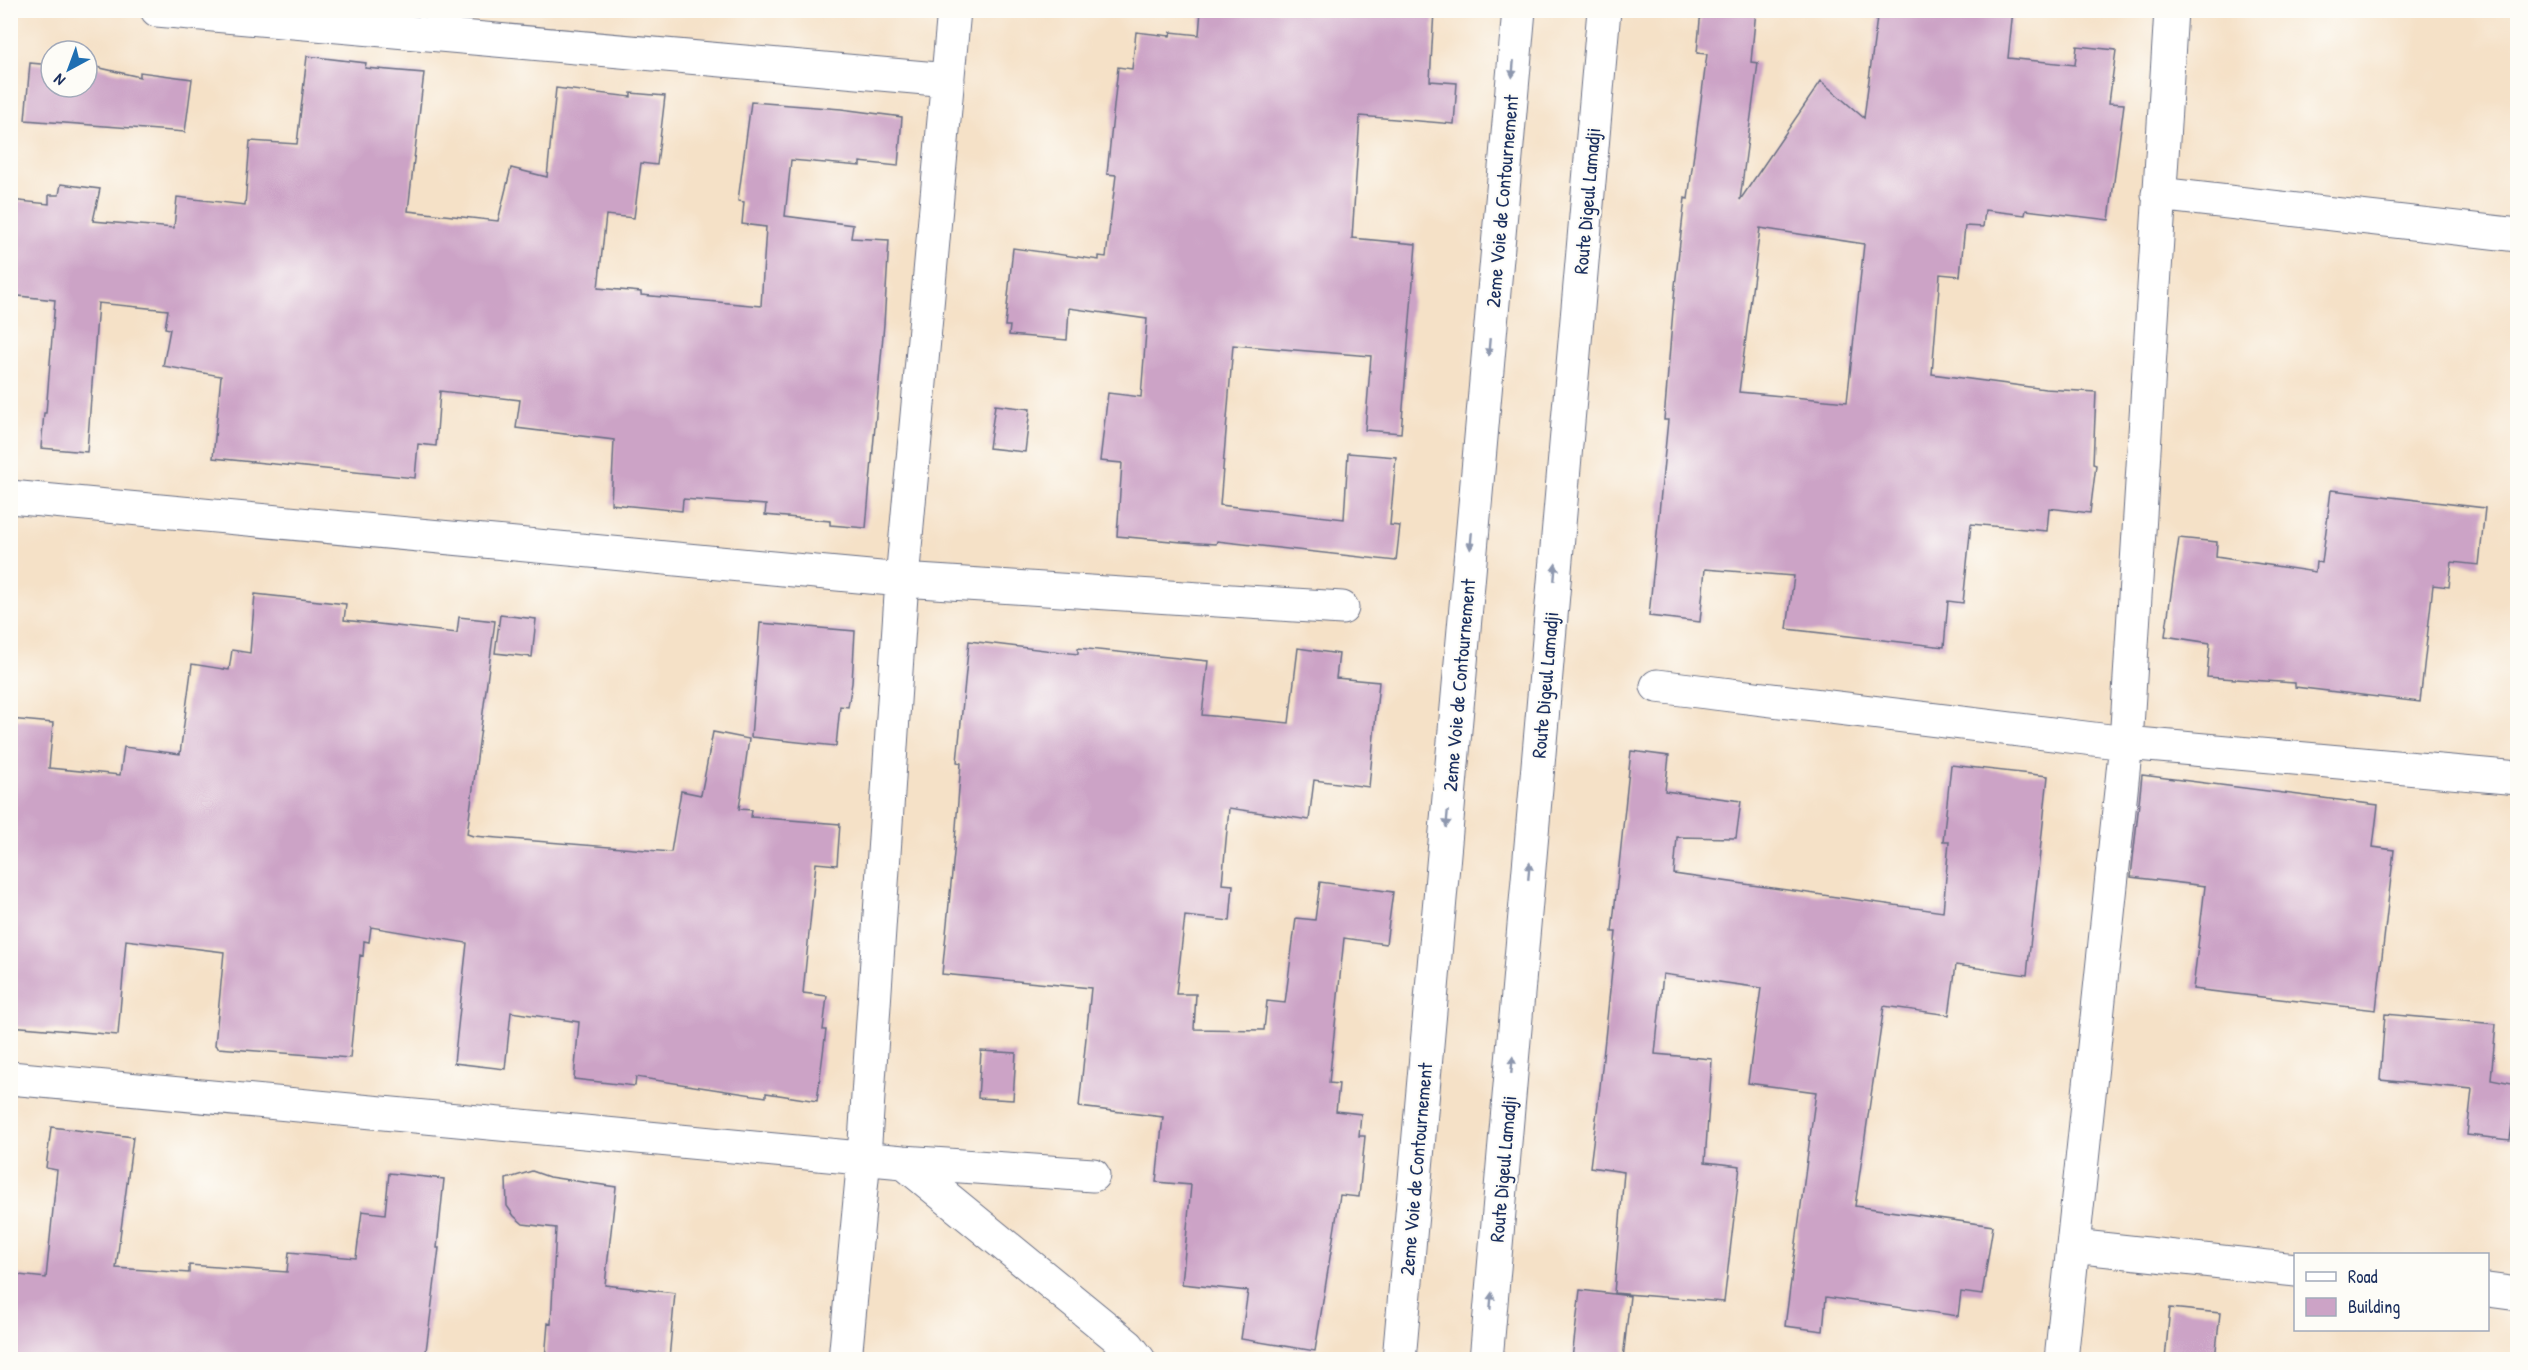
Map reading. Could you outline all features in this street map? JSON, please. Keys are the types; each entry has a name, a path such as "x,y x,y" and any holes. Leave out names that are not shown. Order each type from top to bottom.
{"street":[{"path":"157,10 948,80"},
{"path":"844,1359 864,1157 902,580 954,10"},
{"name":"2eme Voie de Contournement","path":"1399,1359 1519,10"},
{"name":"Route Digeul Lamadji","path":"1486,1359 1604,10"},
{"path":"2061,1359 2126,743 2171,10"},
{"path":"2158,194 2517,235"},
{"path":"10,497 902,580 1342,608"},
{"path":"1658,686 2126,743 2517,778"},
{"path":"10,1078 903,1162 1093,1175"},
{"path":"903,1162 1128,1346 1139,1359"},
{"path":"2073,1246 2294,1270"},
{"path":"2489,1290 2517,1293"}],"building":[{"path":"1201,10 1434,10 1430,81 1457,83 1454,124 1360,116 1352,238 1416,244 1401,433 1365,430 1371,356 1233,345 1220,505 1344,519 1348,453 1396,457 1390,525 1400,526 1396,561 1217,541 1216,544 1117,536 1122,463 1100,461 1108,393 1141,397 1147,319 1069,308 1067,340 1009,335 1010,326 1005,326 1013,248 1099,260 1099,256 1106,257 1116,175 1107,174 1118,67 1132,69 1136,32 1170,36 1171,32 1199,35"},
{"path":"1701,10 1756,10 1751,62 1758,63 1740,200 1821,81 1864,118 1878,10 2013,10 2008,58 2075,65 2077,46 2116,50 2109,103 2124,104 2109,220 2026,210 2025,215 1985,210 1983,227 1965,226 1960,276 1940,274 1932,374 2045,389 2096,392 2093,464 2096,465 2090,513 2049,508 2047,531 1971,524 1963,603 1948,601 1944,647 1787,629 1794,576 1705,569 1700,622 1649,616 1668,420 1664,420 1675,286 1685,198 1688,199 1707,54 1697,53","holes":["1760,228 1864,244 1847,402 1739,392"]},
{"path":"307,56 366,63 365,68 424,73 408,211 498,221 511,168 547,177 556,88 631,97 631,93 665,96 657,165 641,163 634,218 606,215 598,288 641,292 641,295 761,306 766,227 742,224 744,202 738,201 751,102 841,109 902,117 898,166 860,162 860,166 791,160 785,216 853,225 851,238 889,240 866,528 830,525 830,521 765,515 766,505 683,499 682,511 611,504 614,440 516,428 520,400 440,391 436,446 418,444 415,478 213,458 221,376 163,366 170,329 165,328 168,310 98,303 87,452 41,448 55,300 10,295 10,200 49,204 49,195 59,195 61,184 100,189 93,221 174,228 177,197 245,205 250,141 297,144"},
{"path":"30,63 39,64 39,99 99,99 99,68 140,77 140,72 192,79 185,132 25,120"},
{"path":"995,405 1030,409 1025,452 989,448"},
{"path":"2331,490 2485,508 2479,565 2452,562 2449,587 2433,585 2420,702 2295,687 2295,683 2207,677 2210,643 2165,636 2179,538 2217,542 2216,557 2315,572 2316,562 2322,563"},
{"path":"255,594 346,604 344,620 457,633 459,617 495,621 467,834 473,836 671,852 681,791 701,795 713,732 749,739 739,809 752,810 751,817 840,824 837,865 816,863 803,993 827,996 823,1030 826,1030 817,1101 766,1093 766,1097 636,1077 635,1086 574,1079 579,1022 511,1012 505,1069 454,1063 467,943 371,927 369,942 364,941 363,956 360,955 350,1058 218,1048 215,1045 224,952 126,940 118,1035 10,1026 10,719 53,723 49,768 120,775 124,747 180,754 192,664 229,670 232,650 250,653"},
{"path":"500,615 536,619 532,657 495,653"},
{"path":"760,623 855,631 852,683 848,707 840,706 836,746 751,737"},
{"path":"969,641 1078,654 1078,648 1208,661 1202,715 1289,723 1298,648 1339,654 1336,678 1379,682 1369,787 1314,780 1309,820 1229,808 1222,884 1233,885 1230,921 1185,916 1176,994 1196,994 1194,1029 1264,1030 1267,1001 1285,1003 1296,918 1315,920 1320,882 1393,892 1386,944 1344,938 1329,1083 1339,1084 1336,1111 1361,1114 1359,1136 1365,1136 1359,1197 1340,1195 1315,1351 1241,1339 1248,1291 1182,1284 1191,1185 1156,1182 1163,1117 1079,1107 1091,988 942,974 961,763 957,762"},
{"path":"1631,751 1669,756 1665,791 1741,801 1736,838 1677,837 1674,874 1943,912 1949,841 1943,841 1951,765 2048,776 2027,975 1956,965 1949,1015 1884,1006 1855,1206 1993,1226 1982,1295 1961,1292 1958,1316 1826,1297 1823,1331 1785,1326 1816,1092 1748,1083 1761,988 1663,974 1655,1054 1712,1059 1705,1162 1740,1166 1724,1302 1614,1293 1624,1172 1590,1167 1616,932 1612,932"},
{"path":"2142,775 2378,805 2373,847 2394,850 2376,1010 2193,989 2205,886 2131,877"},
{"path":"2385,1014 2496,1024 2491,1079 2517,1084 2510,1140 2467,1135 2472,1089 2380,1080"},
{"path":"981,1051 1016,1053 1013,1100 978,1098"},
{"path":"51,1127 133,1137 116,1268 189,1273 189,1265 287,1272 289,1252 356,1258 362,1211 385,1214 389,1173 444,1179 437,1248 439,1248 425,1359 10,1359 10,1274 46,1278 57,1170 46,1168"},
{"path":"532,1171 549,1177 616,1187 605,1285 675,1293 669,1359 545,1359 548,1323 551,1324 556,1228 523,1224 507,1206 506,1179"},
{"path":"1580,1290 1630,1296 1623,1359 1572,1359"},
{"path":"2170,1308 2220,1313 2215,1359 2165,1359"}]}
